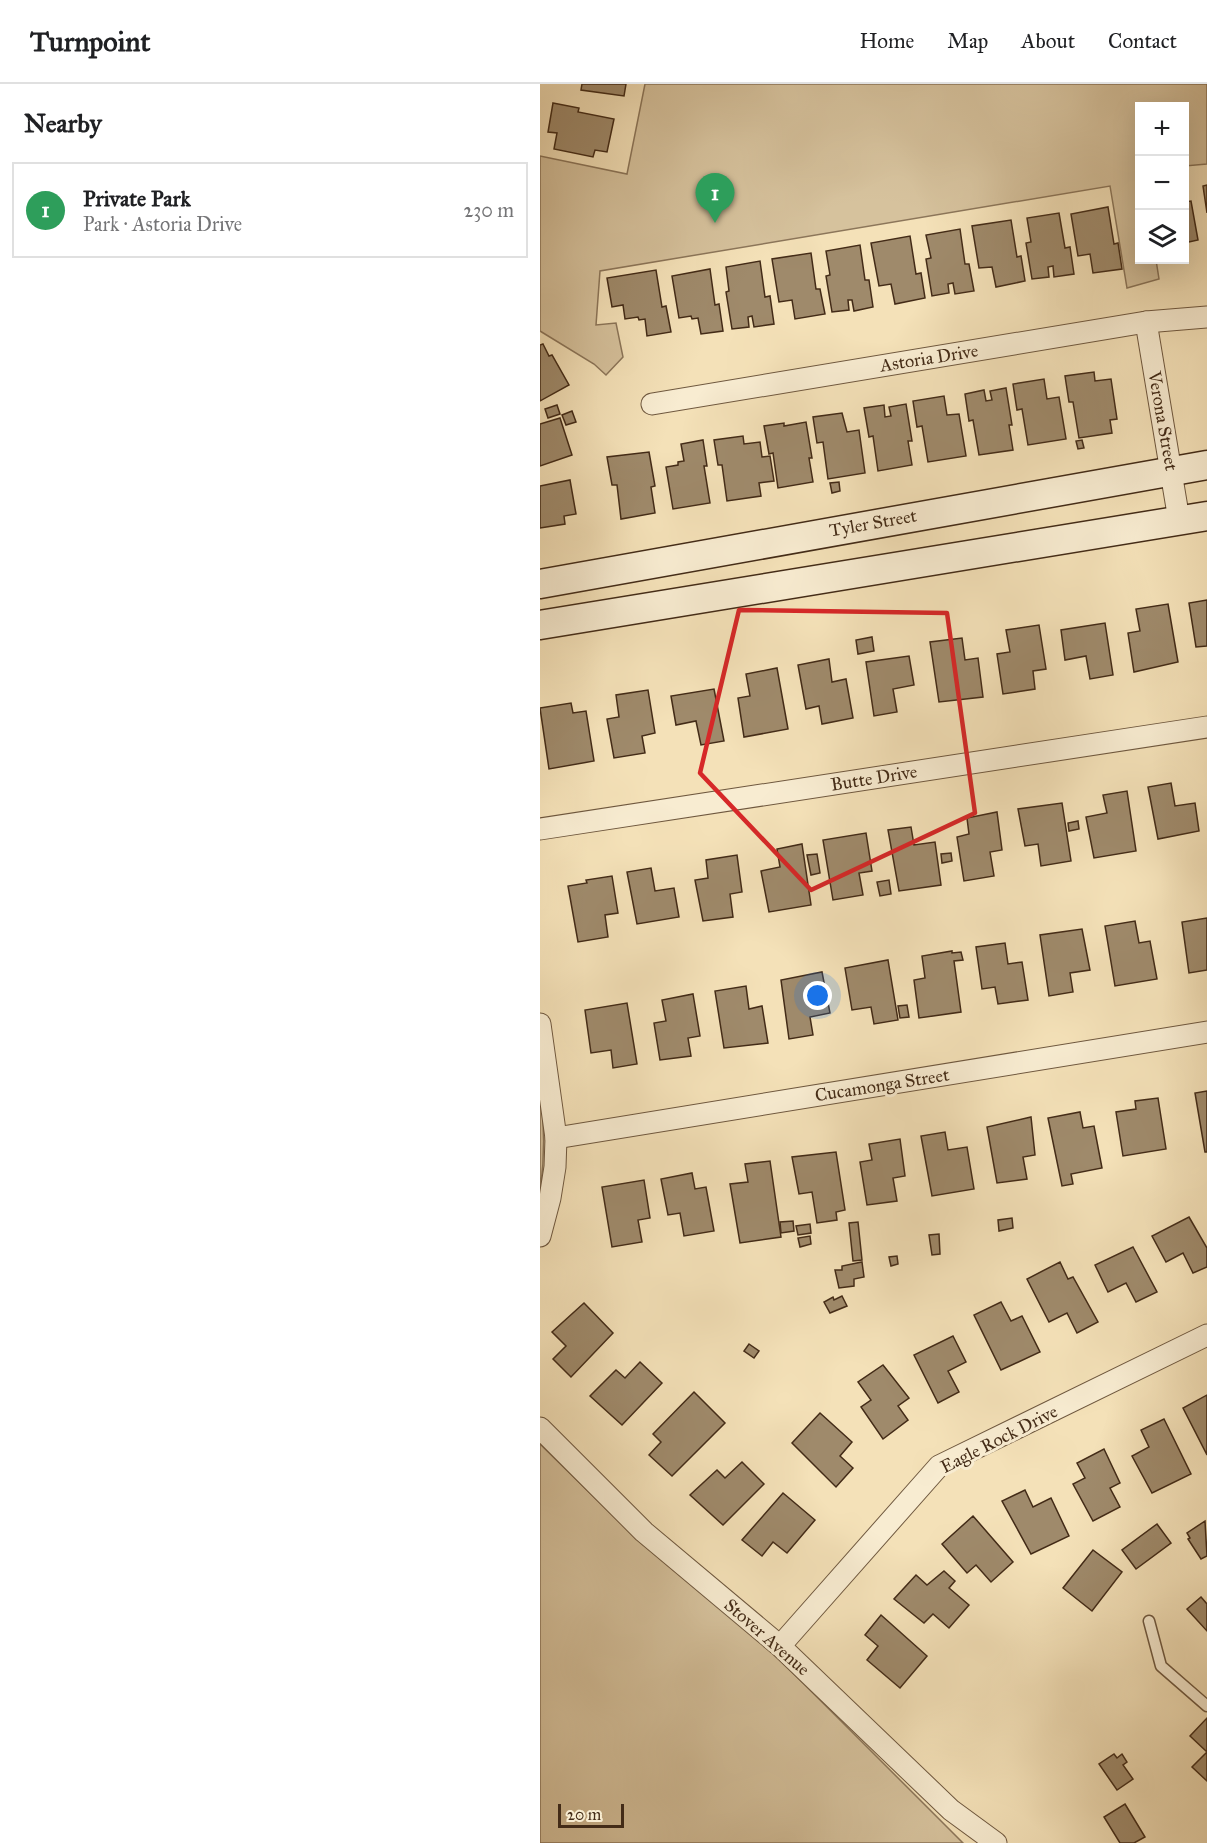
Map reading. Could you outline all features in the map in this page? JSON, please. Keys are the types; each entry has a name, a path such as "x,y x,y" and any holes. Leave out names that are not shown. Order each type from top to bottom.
{"main road":[{"name":"Tyler Street","path":"540,584 1172,469 1207,465"},
{"path":"540,625 1207,516"}],"street":[{"name":"Astoria Drive","path":"652,404 1146,322 1207,317"},
{"name":"Verona Street","path":"1146,322 1179,520"},
{"name":"Butte Drive","path":"540,830 1207,727"},
{"path":"540,1024 556,1138 555,1167 550,1198 540,1236"},
{"name":"Cucamonga Street","path":"556,1138 1207,1032"},
{"name":"Eagle Rock Drive","path":"780,1646 939,1466 1207,1335"},
{"name":"Stover Avenue","path":"540,1428 644,1532 780,1646 951,1810 996,1843"}],"lane":[{"path":"1149,1621 1161,1666 1207,1706"}],"highlighted area":[{"path":"739,610 947,613 975,813 811,890 700,773"}],"shaded area":[{"path":"645,84 1207,84 1207,164 1189,166 1189,102 1135,102 1135,264 1157,264 1159,279 1127,288 1110,186 600,271 596,325 616,323 623,357 606,375 594,364 540,331 540,156 627,174"},
{"path":"540,1090 544,1141 540,1192"},
{"path":"540,1444 639,1541 771,1651 963,1843 540,1843"}],"building":[{"path":"582,84 626,84 624,96 581,90"},
{"path":"553,103 579,108 578,112 614,119 607,152 595,150 593,157 554,149 557,133 548,132"},
{"path":"1207,185 1207,213 1203,186"},
{"path":"1189,201 1191,201 1198,240 1189,242"},
{"path":"1108,207 1114,244 1118,243 1122,269 1093,273 1090,254 1078,256 1071,214"},
{"path":"1059,213 1065,248 1070,247 1074,274 1054,277 1053,266 1048,267 1049,277 1032,279 1026,243 1031,242 1027,218"},
{"path":"1011,220 1017,257 1021,256 1025,281 996,287 992,267 979,268 972,226"},
{"path":"960,229 965,264 969,264 974,291 955,294 953,283 948,284 949,293 932,296 926,259 931,258 926,235"},
{"path":"910,236 916,274 921,273 925,298 895,304 891,284 879,286 871,243"},
{"path":"860,245 865,280 869,280 873,307 854,311 852,300 848,300 849,310 832,312 826,276 830,275 826,251"},
{"path":"811,253 816,289 820,289 825,314 795,319 792,300 779,302 772,259"},
{"path":"760,261 765,297 770,296 774,324 754,327 752,316 748,317 749,327 732,329 726,292 729,291 726,267"},
{"path":"710,269 715,305 719,304 723,331 701,334 698,318 692,319 691,316 679,318 672,276"},
{"path":"656,270 662,307 666,306 671,332 647,336 645,319 639,320 638,317 625,319 623,305 612,307 607,278"},
{"path":"543,344 569,385 540,401 540,345"},
{"path":"1094,372 1095,381 1111,379 1117,419 1110,420 1112,433 1079,438 1073,402 1069,402 1065,376"},
{"path":"1044,379 1047,399 1059,397 1066,439 1028,445 1022,409 1017,410 1013,384"},
{"path":"1006,388 1012,425 1009,425 1013,450 979,455 973,420 969,421 965,394 984,390 986,401 992,400 990,391"},
{"path":"944,396 947,415 959,414 966,456 928,462 922,426 917,427 913,401"},
{"path":"906,404 912,441 908,441 912,465 878,471 873,436 869,437 864,408 884,405 885,417 891,416 889,407"},
{"path":"557,405 560,414 548,418 545,409"},
{"path":"572,411 576,422 566,425 562,415"},
{"path":"842,413 847,432 859,430 865,473 828,479 823,442 817,443 813,417"},
{"path":"560,418 572,455 540,466 540,424"},
{"path":"806,422 813,482 778,488 773,453 769,454 764,426 784,423 784,426"},
{"path":"743,436 744,444 760,442 762,457 770,456 774,481 759,483 761,496 727,501 722,465 718,465 714,440"},
{"path":"703,440 707,466 704,466 710,503 673,509 666,467 678,465 678,462 684,461 681,444"},
{"path":"1082,440 1084,448 1078,449 1076,441"},
{"path":"649,452 655,486 651,487 655,513 621,519 617,485 612,485 607,457"},
{"path":"570,480 576,514 564,516 565,524 540,528 540,486"},
{"path":"839,482 840,491 832,493 830,483"},
{"path":"1207,600 1207,646 1196,647 1189,603"},
{"path":"1168,604 1178,662 1134,672 1128,633 1140,631 1136,609"},
{"path":"1105,623 1113,675 1090,679 1086,656 1065,660 1061,630"},
{"path":"1039,625 1046,669 1033,671 1035,689 1003,694 997,654 1010,652 1006,630"},
{"path":"872,637 874,651 858,654 856,640"},
{"path":"962,638 965,660 978,658 983,697 939,702 930,642"},
{"path":"909,656 914,685 893,689 897,712 874,716 866,662"},
{"path":"829,659 832,682 846,679 853,718 822,724 819,706 806,709 798,665"},
{"path":"777,668 788,729 744,737 738,698 750,696 746,674"},
{"path":"714,689 724,741 701,745 696,721 676,725 671,696"},
{"path":"648,690 655,733 642,736 645,753 614,758 607,719 619,717 616,695"},
{"path":"571,703 573,713 586,711 594,761 549,769 540,708"},
{"path":"1171,783 1175,806 1195,803 1199,831 1158,839 1148,787"},
{"path":"1127,791 1136,851 1094,858 1086,817 1107,813 1103,795"},
{"path":"1062,803 1071,861 1041,866 1038,844 1025,846 1018,809"},
{"path":"997,812 1002,850 990,852 994,876 964,881 957,837 969,834 967,818"},
{"path":"1078,821 1079,829 1069,831 1068,823"},
{"path":"911,827 914,845 935,842 941,885 899,891 888,830"},
{"path":"866,833 872,871 859,873 863,895 833,900 823,840"},
{"path":"802,844 811,905 769,912 761,871 780,867 777,849"},
{"path":"951,853 952,861 942,863 941,854"},
{"path":"817,854 820,873 811,875 807,855"},
{"path":"737,855 742,892 730,894 733,917 703,921 695,880 708,878 706,860"},
{"path":"651,868 655,891 674,888 679,917 637,924 627,872"},
{"path":"612,876 618,913 605,915 608,937 578,942 568,886 587,883 586,880"},
{"path":"889,880 891,894 880,896 877,882"},
{"path":"1207,918 1207,970 1189,973 1182,922"},
{"path":"1135,921 1139,943 1150,941 1157,979 1115,986 1105,926"},
{"path":"1082,929 1090,970 1070,973 1073,992 1049,996 1040,935"},
{"path":"1005,943 1008,964 1022,962 1028,1000 998,1004 995,987 982,989 976,947"},
{"path":"952,951 952,953 961,952 963,960 954,961 961,1012 919,1018 914,980 925,978 922,956"},
{"path":"888,960 898,1020 874,1024 871,1007 852,1010 845,968"},
{"path":"822,972 830,1013 810,1017 813,1035 789,1039 781,980"},
{"path":"746,986 749,1009 762,1006 768,1043 724,1048 715,991"},
{"path":"693,994 700,1036 688,1038 691,1056 660,1060 654,1023 666,1021 662,1000"},
{"path":"627,1003 637,1064 613,1068 611,1050 591,1053 585,1010"},
{"path":"907,1005 909,1017 900,1018 898,1006"},
{"path":"1207,1091 1207,1152 1205,1152 1195,1093"},
{"path":"1158,1098 1166,1149 1123,1156 1116,1112 1136,1109 1135,1101"},
{"path":"1080,1112 1083,1128 1094,1126 1102,1168 1071,1174 1073,1184 1062,1186 1048,1118"},
{"path":"1031,1117 1035,1155 1023,1157 1027,1179 997,1183 987,1127"},
{"path":"945,1132 948,1150 967,1147 974,1189 932,1196 921,1136"},
{"path":"900,1139 905,1176 893,1178 897,1201 867,1205 860,1162 872,1160 869,1144"},
{"path":"836,1152 845,1210 836,1212 837,1220 817,1223 812,1192 799,1194 792,1157"},
{"path":"770,1161 781,1237 740,1243 730,1184 748,1182 745,1164"},
{"path":"692,1173 695,1189 706,1187 714,1231 684,1236 680,1213 668,1215 661,1179"},
{"path":"644,1180 650,1218 638,1220 642,1242 612,1247 602,1187"},
{"path":"1189,1217 1207,1248 1207,1267 1193,1273 1183,1253 1166,1262 1152,1236"},
{"path":"1012,1218 1013,1228 999,1231 998,1220"},
{"path":"793,1221 794,1231 781,1233 780,1222"},
{"path":"858,1222 862,1260 853,1261 849,1223"},
{"path":"810,1224 811,1233 798,1235 796,1226"},
{"path":"939,1234 940,1254 932,1255 929,1235"},
{"path":"810,1236 811,1244 800,1247 798,1238"},
{"path":"1133,1247 1157,1292 1136,1302 1126,1283 1108,1292 1095,1265"},
{"path":"897,1256 898,1264 891,1266 889,1257"},
{"path":"862,1262 864,1277 854,1279 854,1286 839,1288 835,1270 842,1270 842,1266"},
{"path":"1060,1262 1068,1279 1073,1277 1098,1322 1077,1333 1067,1313 1049,1322 1027,1279"},
{"path":"842,1296 847,1306 830,1313 824,1302 833,1297 834,1300"},
{"path":"1001,1302 1011,1321 1022,1316 1040,1352 1001,1370 974,1315"},
{"path":"584,1303 613,1333 571,1377 553,1359 566,1346 552,1332"},
{"path":"953,1336 966,1362 948,1371 959,1392 938,1403 914,1355"},
{"path":"749,1344 759,1351 754,1358 744,1351"},
{"path":"640,1362 662,1383 622,1425 590,1396 616,1370 625,1378"},
{"path":"883,1365 909,1398 898,1406 908,1420 883,1439 861,1407 871,1400 858,1382"},
{"path":"694,1392 725,1423 672,1476 649,1455 661,1442 653,1434"},
{"path":"1207,1395 1207,1455 1183,1408"},
{"path":"820,1413 852,1442 840,1456 853,1468 836,1487 792,1443"},
{"path":"1164,1419 1191,1474 1152,1493 1132,1456 1149,1447 1141,1430"},
{"path":"1104,1449 1120,1483 1110,1488 1120,1507 1093,1521 1073,1484 1085,1478 1077,1463"},
{"path":"742,1462 764,1484 723,1525 690,1495 717,1470 725,1478"},
{"path":"1025,1490 1033,1507 1051,1498 1069,1536 1031,1554 1002,1501"},
{"path":"783,1493 815,1520 787,1553 773,1542 762,1556 742,1540"},
{"path":"973,1516 1013,1562 991,1582 976,1565 967,1573 942,1544"},
{"path":"1205,1521 1207,1556 1201,1559 1188,1539 1190,1538 1187,1533"},
{"path":"1157,1524 1171,1543 1136,1569 1122,1550"},
{"path":"1093,1550 1122,1572 1092,1611 1063,1588"},
{"path":"944,1571 955,1581 949,1588 969,1605 949,1628 933,1614 924,1623 894,1599 916,1575 927,1585"},
{"path":"1201,1597 1207,1604 1207,1631 1187,1609"},
{"path":"881,1615 927,1656 900,1688 867,1660 878,1646 865,1635"},
{"path":"1207,1718 1207,1752 1190,1736"},
{"path":"1207,1752 1207,1781 1192,1767"},
{"path":"1114,1754 1117,1758 1122,1754 1127,1762 1123,1765 1133,1779 1117,1790 1099,1764"},
{"path":"1125,1804 1145,1837 1134,1843 1120,1843 1104,1817"}],"place":[{"name":"Private Park","path":"715,223"}]}
